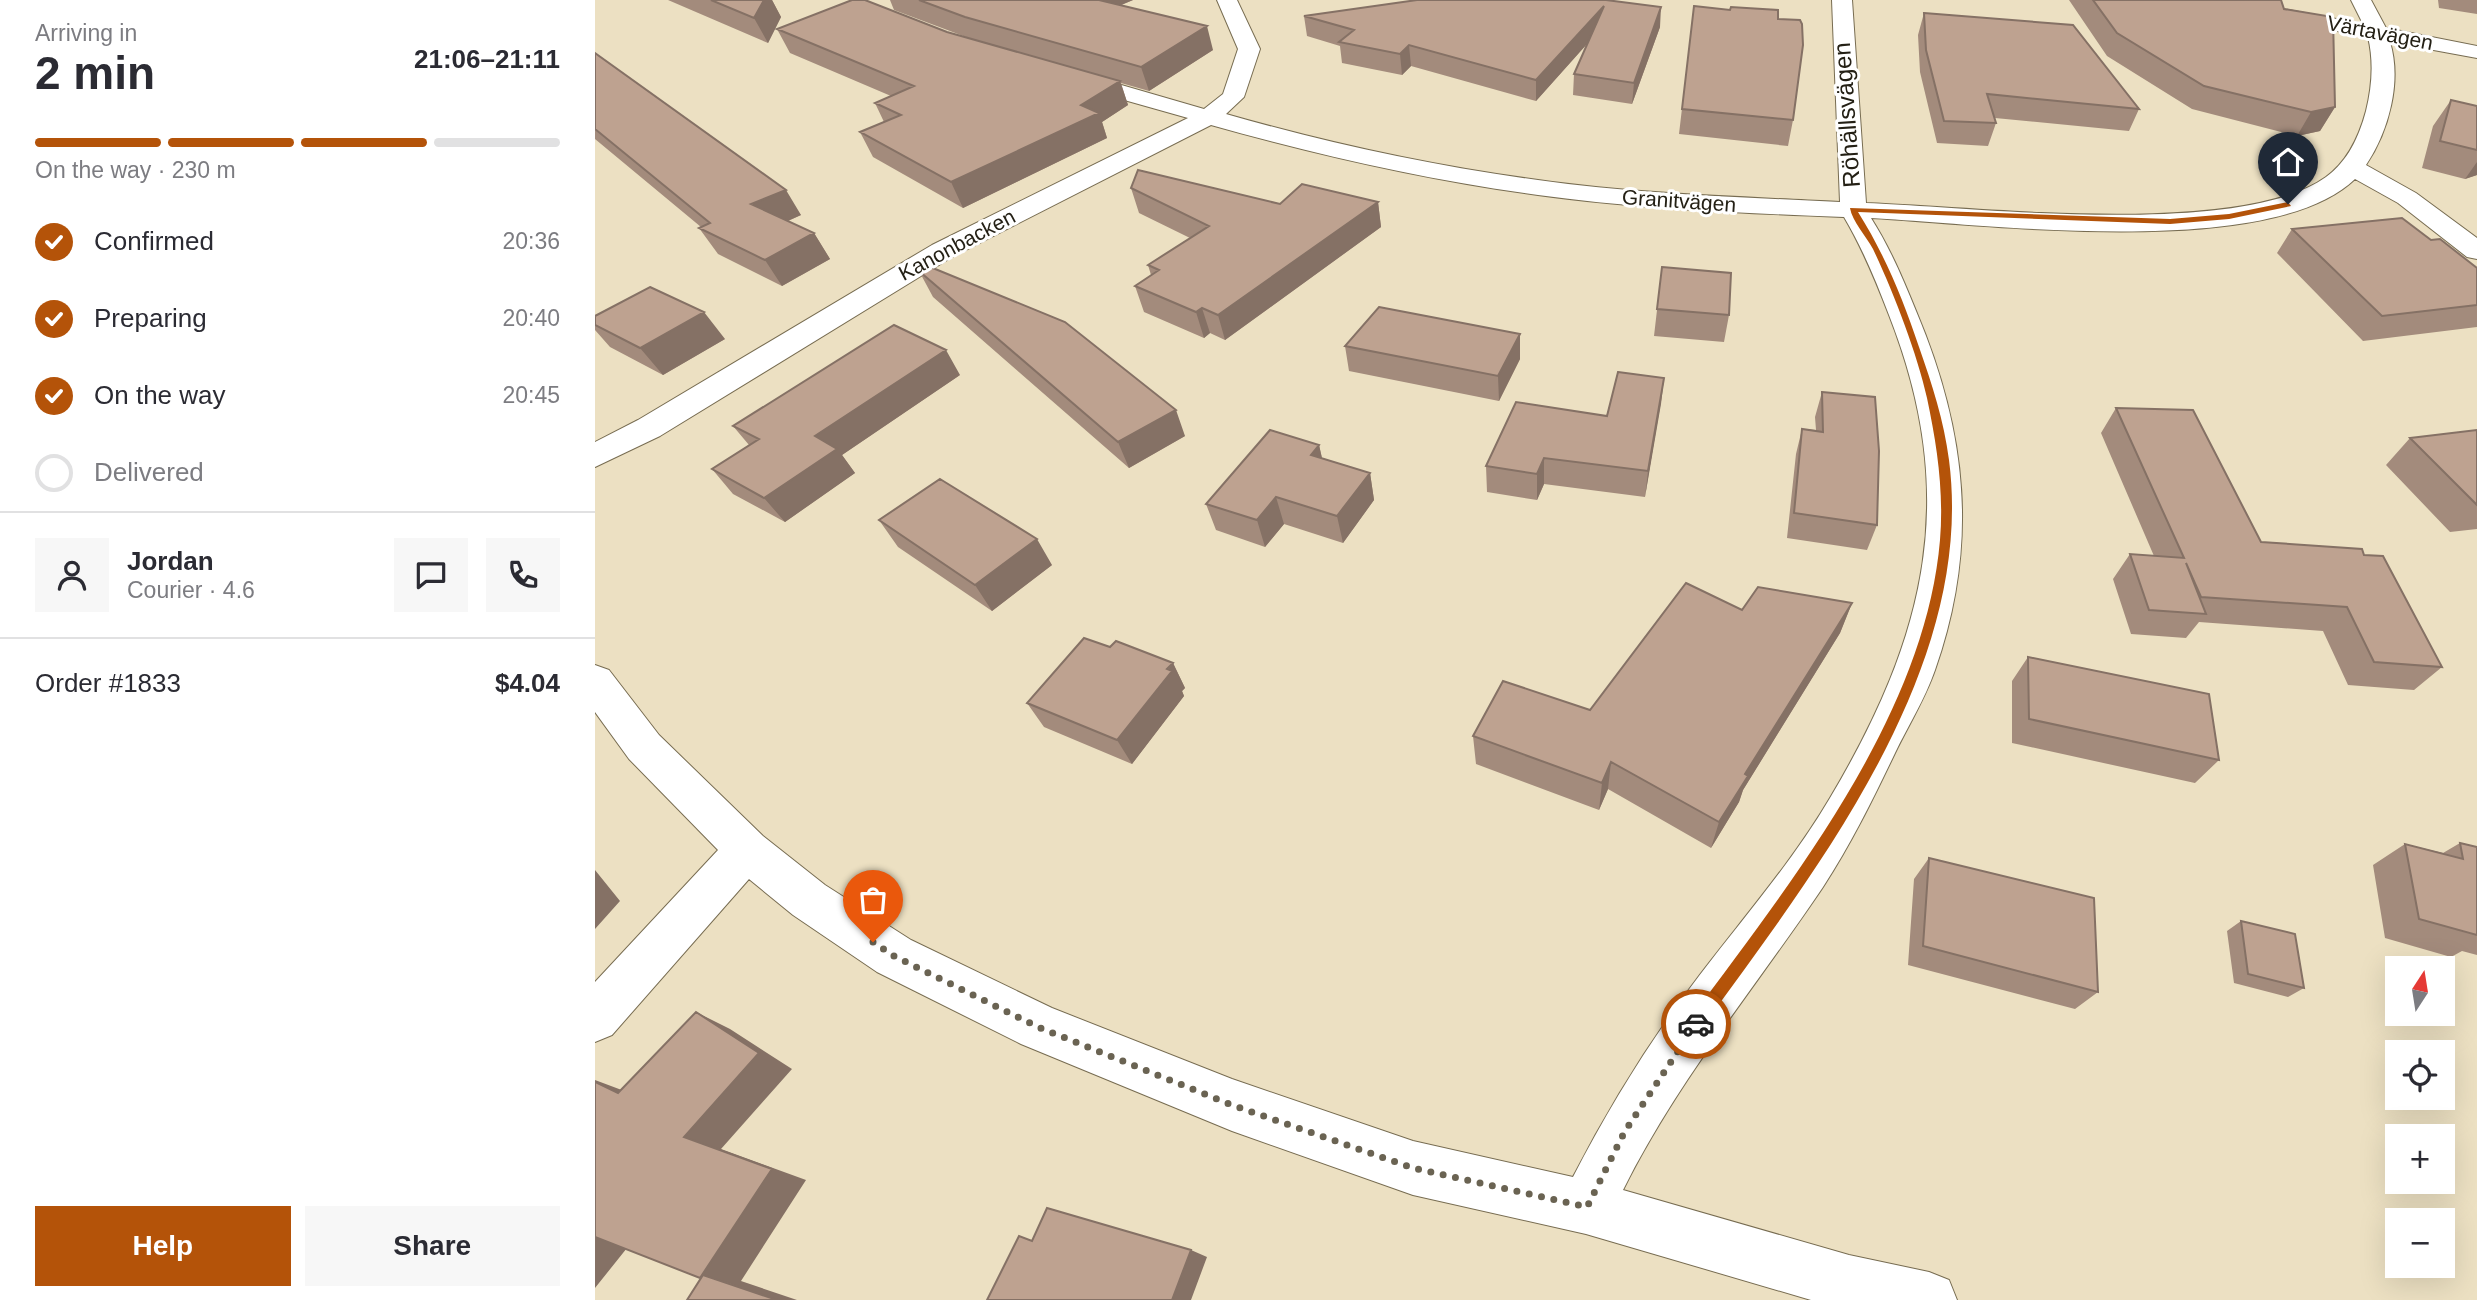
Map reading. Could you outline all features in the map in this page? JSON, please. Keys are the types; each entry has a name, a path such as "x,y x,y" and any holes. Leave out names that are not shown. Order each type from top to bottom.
{"street":[{"name":"Kanonbacken","path":"595,456 649,428 942,251 1207,118 1233,97 1249,49 1227,0"},
{"name":"Röhällsvägen","path":"1587,1207 1640,1109 1714,996 1807,872 1846,811 1916,671 1927,632 1945,542 1944,460 1931,395 1916,346 1876,248 1853,209 1842,0"},
{"name":"Granitvägen","path":"1046,71 1207,118 1485,180 1635,200 2097,221 2170,221 2229,217 2271,210 2305,198 2332,184 2352,167 2380,109 2382,68 2377,31 2361,0"},
{"name":"Värtavägen","path":"2269,13 2377,31 2477,52"},
{"path":"2352,167 2407,198 2477,251"},
{"path":"595,681 644,747 747,850 809,900 894,956 1038,1027 1232,1105 1413,1168 1587,1207 1849,1283 1929,1300"},
{"path":"595,1018 747,850"}],"building":[{"path":"711,0 764,0 754,18"},
{"path":"852,0 865,0 947,32 1120,81 1081,105 1099,113 951,182 860,132 901,115 875,103 914,86 777,29"},
{"path":"919,0 1099,0 1207,26 1141,67 965,17"},
{"path":"1417,0 1606,0 1661,7 1634,83 1574,74 1604,6 1536,80 1409,45 1400,54 1339,42 1354,30 1304,16"},
{"path":"2093,0 2281,0 2284,9 2333,17 2335,107 2311,112 2204,86 2117,33"},
{"path":"1694,6 1730,10 1731,7 1778,10 1778,19 1800,20 1803,45 1793,120 1682,109"},
{"path":"1924,13 2073,25 2139,109 1987,94 1996,123 1944,121 1926,50"},
{"path":"595,53 786,190 751,204 814,233 765,260 699,228 710,223 595,129"},
{"path":"2451,100 2477,106 2477,150 2440,141"},
{"path":"1138,170 1280,204 1302,184 1378,202 1218,315 1202,308 1196,312 1135,286 1159,270 1148,265 1209,226 1131,188"},
{"path":"2402,218 2431,240 2440,239 2477,268 2477,305 2382,316 2292,229"},
{"path":"923,264 1065,322 1176,410 1118,442 919,271"},
{"path":"1662,267 1731,273 1729,315 1657,309"},
{"path":"650,287 704,312 640,348 595,325 595,316"},
{"path":"1379,307 1520,334 1498,376 1345,346"},
{"path":"894,325 946,350 815,436 837,449 764,498 712,469 759,439 733,426"},
{"path":"1618,372 1664,378 1648,471 1544,458 1537,474 1486,466 1516,402 1607,416"},
{"path":"1822,392 1875,397 1879,451 1877,525 1794,513 1802,429 1823,432"},
{"path":"2116,408 2193,410 2261,542 2362,549 2364,555 2383,556 2442,667 2374,662 2347,607 2201,597 2186,563 2206,614 2149,610 2130,554 2184,558"},
{"path":"1270,430 1319,445 1311,455 1370,473 1337,516 1276,497 1257,520 1206,504"},
{"path":"2477,430 2477,505 2410,438"},
{"path":"940,479 1037,539 975,585 879,520"},
{"path":"1686,583 1742,610 1758,587 1852,603 1745,774 1748,776 1719,822 1611,762 1602,783 1473,736 1503,681 1590,710"},
{"path":"1084,638 1110,647 1116,641 1173,663 1167,669 1172,671 1117,740 1027,703"},
{"path":"2028,657 2209,694 2219,760 2029,719"},
{"path":"2460,843 2477,847 2477,935 2419,919 2405,844 2463,859"},
{"path":"1929,858 2094,898 2098,992 1923,946"},
{"path":"2241,921 2295,934 2304,988 2248,974"},
{"path":"696,1012 759,1053 684,1137 772,1169 700,1278 595,1237 595,1082 618,1093"},
{"path":"1047,1208 1191,1250 1172,1300 987,1300 1019,1236 1032,1241"},
{"path":"703,1275 777,1300 687,1300"}],"way so far":[{"path":"873,942 894,956 1038,1027 1232,1105 1413,1168 1587,1207 1625,1131 1696,1024"}],"route":[{"path":"1696,1024 1807,872 1846,811 1916,671 1936,596 1945,542 1946,514 1944,460 1931,395 1898,298 1876,248 1853,209 2097,221 2170,221 2229,217 2271,210 2288,204"}]}
